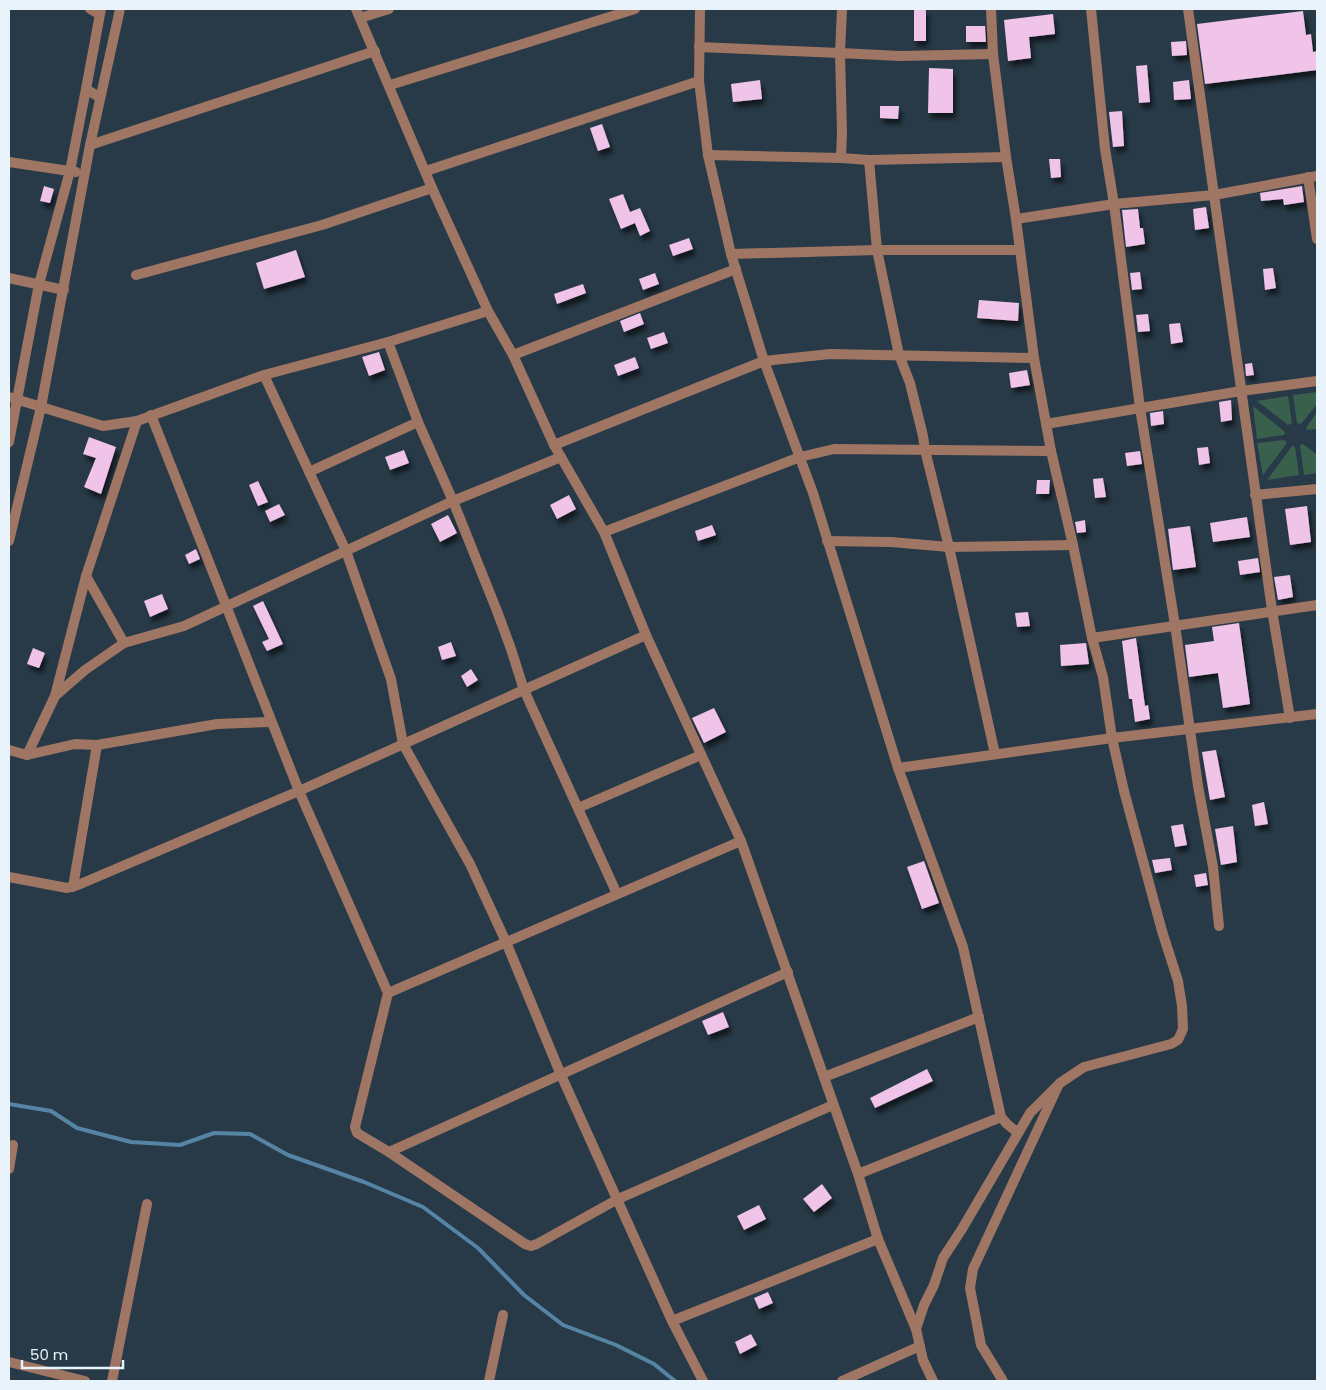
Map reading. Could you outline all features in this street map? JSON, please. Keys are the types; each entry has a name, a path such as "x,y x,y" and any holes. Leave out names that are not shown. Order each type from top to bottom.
{"street":[{"path":"9,541 11,523 41,407 99,97 120,9"},
{"path":"389,9 358,13 432,188 488,311 512,355 554,445 604,532 646,635 741,841 858,1174 878,1239 916,1329 924,1360 933,1381"},
{"path":"390,85 635,9"},
{"path":"700,9 699,81 708,155 730,254 764,360 800,457 828,541 898,768 963,947 1001,1117 1018,1133"},
{"path":"841,158 840,53 842,9"},
{"path":"916,1329 943,1258 962,1230 1030,1113 1060,1083 1084,1067 1171,1044 1178,1040 1183,1029 1178,981 1135,834 1112,738 1103,677 1092,638 1051,451 1034,358 992,54 991,9"},
{"path":"1091,9 1105,149 1114,204 1140,408 1191,728 1198,786 1216,890 1219,926"},
{"path":"1188,9 1272,610 1290,718"},
{"path":"9,442 13,398 39,284 70,171 86,89 97,11"},
{"path":"699,47 900,56 992,54"},
{"path":"90,145 375,51"},
{"path":"426,170 699,81"},
{"path":"86,89 99,97"},
{"path":"708,155 869,160 1006,157"},
{"path":"869,160 877,250 899,355 910,383 923,436 924,450 949,547 995,754"},
{"path":"9,162 84,174"},
{"path":"1016,219 1114,204 1214,195 1313,177 1317,238"},
{"path":"136,275 322,225 432,188"},
{"path":"730,254 877,250 1020,250"},
{"path":"512,355 736,269"},
{"path":"9,278 64,290"},
{"path":"13,398 103,426 137,421 264,375 388,342 488,311"},
{"path":"388,342 418,422 512,649 524,690 617,894"},
{"path":"554,445 764,360 830,354 1034,358"},
{"path":"264,375 346,551 391,679 404,744 470,864 506,942 560,1075 672,1321 703,1381"},
{"path":"1046,424 1317,380"},
{"path":"151,415 270,722 388,993 354,1129 360,1136 388,1152 525,1244 531,1246 538,1244 618,1199 833,1105"},
{"path":"27,755 55,696 86,576 137,421"},
{"path":"309,472 418,422"},
{"path":"604,532 800,457 834,449 1051,451"},
{"path":"55,696 85,670 124,643 184,626 452,501 561,457"},
{"path":"1256,495 1317,488"},
{"path":"828,541 890,542 949,547 1073,546"},
{"path":"86,576 124,643"},
{"path":"1092,638 1317,604"},
{"path":"9,877 67,888 73,887 299,791 646,635"},
{"path":"898,768 1112,738 1317,714"},
{"path":"9,750 27,755 75,744 97,746 217,724 270,722"},
{"path":"73,887 97,746"},
{"path":"578,808 701,755"},
{"path":"388,993 741,841"},
{"path":"388,1152 788,972"},
{"path":"824,1077 979,1017"},
{"path":"1003,1381 981,1345 970,1288 973,1269 1060,1083"},
{"path":"858,1174 1001,1117"},
{"path":"9,1169 13,1144"},
{"path":"112,1381 148,1204"},
{"path":"672,1321 878,1239"},
{"path":"489,1381 503,1315"},
{"path":"842,1381 920,1346"},
{"path":"9,1362 84,1381"}],"green space":[{"path":"1317,392 1317,404 1301,424 1297,423 1293,395"},
{"path":"1288,396 1292,423 1288,425 1257,401"},
{"path":"1253,406 1285,432 1284,435 1257,439"},
{"path":"1317,412 1317,429 1307,430 1306,428"},
{"path":"1285,440 1287,443 1263,475 1257,443"},
{"path":"1303,444 1317,455 1317,473 1304,475 1300,445"},
{"path":"1292,446 1295,447 1299,475 1267,480"}],"building":[{"path":"914,9 926,9 926,41 914,41"},
{"path":"1303,11 1306,35 1311,34 1313,52 1317,51 1317,70 1205,84 1197,24"},
{"path":"1053,14 1055,34 1029,37 1031,58 1008,61 1004,20"},
{"path":"966,26 985,26 986,42 966,42"},
{"path":"1186,41 1187,55 1172,56 1171,42"},
{"path":"1147,65 1150,102 1139,103 1136,66"},
{"path":"929,68 953,69 953,113 928,113"},
{"path":"760,80 762,99 733,102 731,84"},
{"path":"1189,80 1191,99 1174,100 1173,82"},
{"path":"880,106 899,106 898,119 880,118"},
{"path":"1122,111 1124,146 1113,147 1109,112"},
{"path":"602,124 610,147 598,151 590,128"},
{"path":"1049,159 1060,159 1061,177 1051,178"},
{"path":"44,186 54,189 50,203 40,201"},
{"path":"1302,186 1304,202 1284,205 1283,199 1261,201 1260,193"},
{"path":"623,194 630,212 640,208 650,231 640,236 635,223 621,229 609,199"},
{"path":"1206,207 1209,228 1195,230 1193,209"},
{"path":"1138,209 1140,228 1143,228 1145,244 1126,247 1122,210"},
{"path":"689,238 693,249 673,256 669,245"},
{"path":"296,250 305,277 264,289 256,263"},
{"path":"1273,268 1276,288 1265,290 1263,269"},
{"path":"1140,272 1142,289 1132,290 1130,273"},
{"path":"655,273 659,284 643,290 639,279"},
{"path":"583,284 586,293 557,304 554,294"},
{"path":"979,300 1019,303 1018,321 977,318"},
{"path":"640,313 644,324 624,332 620,321"},
{"path":"1148,314 1150,331 1138,332 1136,315"},
{"path":"1180,323 1183,342 1171,344 1169,324"},
{"path":"664,332 668,343 651,349 647,338"},
{"path":"379,352 385,370 369,376 362,357"},
{"path":"635,357 639,368 618,376 614,365"},
{"path":"1252,363 1254,375 1246,376 1245,364"},
{"path":"1027,370 1030,385 1011,388 1009,373"},
{"path":"1231,400 1232,420 1221,422 1219,402"},
{"path":"1163,411 1164,424 1151,426 1150,413"},
{"path":"89,437 116,447 101,494 84,487 96,458 83,454"},
{"path":"1208,447 1210,463 1199,465 1197,448"},
{"path":"404,450 409,463 390,470 385,457"},
{"path":"1140,451 1142,464 1127,466 1125,453"},
{"path":"1103,478 1106,497 1095,498 1093,479"},
{"path":"1037,480 1050,480 1049,494 1036,494"},
{"path":"258,481 268,502 258,506 249,485"},
{"path":"569,495 576,509 557,519 550,505"},
{"path":"279,504 285,515 270,522 265,511"},
{"path":"1307,506 1311,542 1290,545 1285,509"},
{"path":"448,515 457,533 440,542 431,524"},
{"path":"1247,517 1250,537 1213,542 1210,523"},
{"path":"1085,520 1086,532 1077,533 1075,522"},
{"path":"712,525 716,535 698,541 695,531"},
{"path":"1190,526 1196,567 1173,570 1168,529"},
{"path":"196,549 200,559 189,564 185,555"},
{"path":"1258,558 1260,572 1240,575 1238,561"},
{"path":"1290,575 1293,597 1278,600 1274,577"},
{"path":"162,594 168,609 150,617 144,601"},
{"path":"263,601 283,644 267,651 262,642 269,639 253,606"},
{"path":"1028,612 1030,626 1017,627 1015,613"},
{"path":"1239,623 1250,704 1223,708 1218,673 1189,677 1185,645 1214,641 1212,627"},
{"path":"1136,638 1145,706 1148,705 1150,719 1135,722 1132,699 1129,699 1122,641"},
{"path":"451,642 456,656 442,660 438,647"},
{"path":"1086,643 1089,664 1061,666 1060,645"},
{"path":"33,648 45,653 39,668 27,664"},
{"path":"471,669 478,680 467,687 461,676"},
{"path":"714,708 726,732 704,743 692,718"},
{"path":"1216,750 1225,797 1210,800 1202,752"},
{"path":"1264,802 1268,824 1255,826 1252,805"},
{"path":"1183,824 1187,845 1175,847 1171,826"},
{"path":"1233,826 1237,862 1221,865 1215,829"},
{"path":"1170,858 1172,870 1155,873 1152,860"},
{"path":"924,861 939,903 922,909 907,867"},
{"path":"1206,873 1208,885 1196,887 1194,875"},
{"path":"723,1012 729,1027 708,1035 702,1021"},
{"path":"927,1069 933,1081 875,1108 870,1098"},
{"path":"822,1184 832,1198 814,1212 803,1199"},
{"path":"759,1205 766,1219 744,1230 737,1216"},
{"path":"768,1292 773,1303 759,1309 754,1298"},
{"path":"751,1334 757,1345 740,1354 735,1342"}],"waterway":[{"path":"9,1104 51,1111 77,1128 131,1142 180,1145 214,1133 250,1134 288,1155 364,1182 423,1207 478,1248 524,1295 563,1325 616,1345 654,1364 675,1381"}]}
